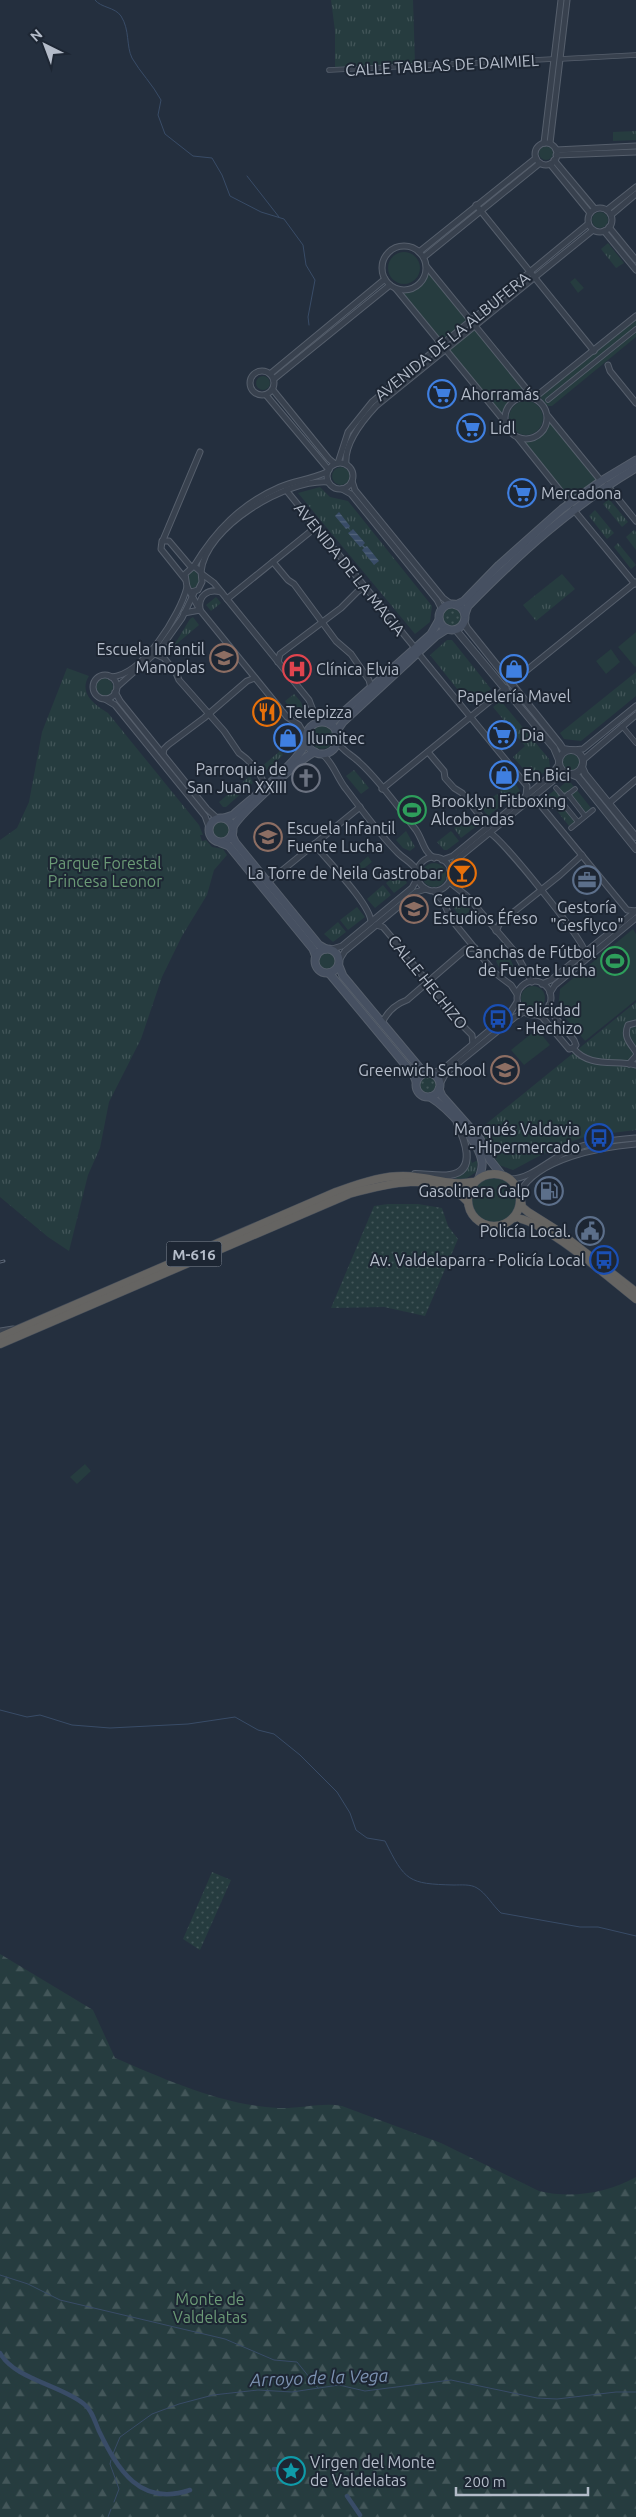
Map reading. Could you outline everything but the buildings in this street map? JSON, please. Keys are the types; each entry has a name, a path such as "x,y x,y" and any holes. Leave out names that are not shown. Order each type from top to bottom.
{"highway":[{"name":"M-616","path":"0,1337 336,1192 365,1182 390,1177 414,1176 461,1184 476,1180 486,1174 501,1174"},
{"path":"501,1174 510,1179 520,1196 522,1207 555,1229 636,1292"},
{"path":"467,1201 476,1180"},
{"name":"M-616","path":"0,1344 349,1194 384,1184 416,1183 457,1191 467,1201 469,1210 480,1223 497,1226 513,1218"},
{"path":"513,1218 518,1210 520,1196"},
{"path":"513,1218 519,1218 548,1232 636,1299"}],"main road":[{"path":"336,732 343,722 430,634 440,620 442,610 464,601 526,540 636,460"},
{"path":"604,483 636,468"},
{"path":"476,1180 482,1167 480,1154 456,1121 441,1103 417,1092 413,1074 329,973 322,972 317,967 316,956 311,947 229,846 211,838 209,827 221,818 233,815 300,754 312,725 328,723 416,650 440,633 447,630 456,630 464,622 468,606 504,569 572,506"},
{"path":"454,605 465,614"},
{"path":"440,620 447,630"},
{"path":"222,842 228,840 238,820 304,758 334,748 337,741 336,732 328,723"},
{"path":"306,739 318,753"},
{"path":"221,818 233,831 235,842 317,942 337,953 342,976 428,1073 437,1077 442,1096 480,1139 490,1160 501,1174"},
{"path":"316,956 329,949"},
{"path":"329,973 339,963"},
{"path":"416,1081 428,1073"},
{"path":"430,1097 440,1086"}],"street":[{"path":"561,0 547,143 590,213"},
{"path":"547,143 567,0"},
{"name":"CALLE TABLAS DE DAIMIEL","path":"560,59 636,55"},
{"name":"CALLE TABLAS DE DAIMIEL","path":"329,70 554,59"},
{"path":"538,160 536,148 547,143"},
{"path":"419,252 476,205 538,160 636,146"},
{"path":"554,157 636,152"},
{"path":"554,157 595,209"},
{"path":"424,257 538,160"},
{"path":"636,187 607,210 595,209 590,213 588,224 593,230 604,231 609,227 611,215 636,194"},
{"path":"476,205 594,351"},
{"path":"607,210 611,215"},
{"name":"AVENIDA DE LA ALBUFERA","path":"346,464 349,448 365,417 386,396 446,349 530,272 588,224"},
{"path":"609,227 636,260"},
{"name":"AVENIDA DE LA ALBUFERA","path":"336,464 348,432 361,413 383,392 441,344 473,323 593,230"},
{"path":"604,231 636,270"},
{"path":"382,789 635,583 518,438 510,432 505,422 446,349 396,289 385,279 383,264 391,251 405,246 419,252 424,257 426,274 417,286 404,290 396,289"},
{"path":"426,267 534,398 544,406 547,422 541,433 530,439 518,438"},
{"path":"270,374 385,279"},
{"path":"274,379 390,285"},
{"path":"505,422 506,409 510,404 520,397 534,398 636,316"},
{"path":"548,400 636,329"},
{"path":"607,368 636,403"},
{"path":"336,464 273,390 274,379 270,374 258,372 250,381 254,393 266,395 328,471 328,482 334,488 342,489 351,494 438,602 442,610"},
{"path":"266,395 273,390"},
{"path":"547,415 636,521"},
{"path":"200,452 163,540 160,543 161,549 185,579 200,610 287,717 299,725 306,739"},
{"path":"185,579 186,574 223,525 254,500 279,488 328,471 336,464 346,464 353,474 352,481 355,490 443,598 454,605"},
{"path":"342,489 352,481"},
{"path":"209,827 205,816 115,705 94,694 94,682 103,675 111,677 121,674 156,645 178,614 190,592 202,585 201,573 205,557 231,525 257,504 286,490 319,482 328,482"},
{"name":"AVENIDA DE LA MAGIA","path":"286,490 527,786"},
{"path":"227,599 316,527"},
{"path":"163,540 169,541 192,567 221,592 309,700 314,713 328,723"},
{"path":"273,562 288,580 294,584 322,623 350,654 368,680 371,688"},
{"path":"278,662 280,654 322,623 358,591 365,588"},
{"path":"200,610 199,603 204,594 214,590 221,592"},
{"path":"105,699 111,697 116,690 155,654 184,613 190,592"},
{"path":"184,613 200,610"},
{"path":"464,622 554,748 559,762 569,774 578,777 636,849"},
{"path":"456,630 563,748 579,753 583,760 580,771 569,774 538,790 527,786 528,798"},
{"path":"155,654 164,658 176,673 178,680 209,714 239,753 245,757 262,779 264,787"},
{"path":"111,677 120,701 207,808 221,818"},
{"path":"163,754 164,749 168,745 209,714 247,681 255,678"},
{"path":"532,982 515,952 467,896 452,884 450,870 456,860 538,790 552,775 561,756 571,750 583,749 636,706"},
{"path":"583,760 636,715"},
{"path":"622,726 636,743"},
{"path":"337,741 342,748 359,762 416,830 426,851 434,858 442,860 453,856 488,831"},
{"path":"428,752 444,771 445,778 454,788 462,793 484,821 488,831 513,854 540,892 569,925 583,945 585,952"},
{"path":"318,753 331,765 339,782 398,853 414,864 418,879 426,889"},
{"path":"582,767 585,774 636,838"},
{"path":"609,802 636,780"},
{"path":"556,788 585,816"},
{"path":"553,806 575,789"},
{"path":"537,801 538,790"},
{"path":"564,797 578,822"},
{"path":"528,798 537,801 627,910 636,911"},
{"path":"268,882 360,807"},
{"path":"571,828 593,810"},
{"name":"CALLE HECHIZO","path":"314,844 346,881 370,914 374,923 383,927 406,959 441,998 444,1007 472,1036 473,1044"},
{"path":"496,932 500,923 540,892 582,855"},
{"path":"417,871 423,862 434,858"},
{"path":"442,860 450,870"},
{"path":"434,891 447,885 450,878"},
{"path":"339,963 345,951 412,888 418,879"},
{"path":"329,949 342,946 416,892 426,889 434,891 443,902 451,919 517,994"},
{"path":"626,919 627,910"},
{"path":"542,984 551,980 636,911"},
{"path":"573,1048 576,1045 574,1040 550,1011 550,994 555,985 636,918"},
{"path":"382,1023 385,1015 428,983 466,949 475,948"},
{"path":"428,1073 442,1070 511,1012 517,1002 517,994 523,986 532,982 542,984 547,987 550,994"},
{"path":"517,1002 524,1012 542,1017 569,1049 573,1048 587,1060 636,1066"},
{"path":"536,1015 542,1013 549,1005"},
{"path":"440,1086 451,1069 515,1017 524,1012"},
{"path":"636,1023 628,1025 625,1032 629,1045 636,1052"},
{"path":"629,1064 636,1056"},
{"path":"390,1177 403,1173 451,1175 458,1173 466,1163 467,1149 456,1121"},
{"path":"510,1179 520,1179 548,1160 580,1147 636,1138"},
{"path":"520,1196 523,1185 571,1156 596,1149 636,1144"},
{"path":"0,1331 23,1328"}],"green space":[{"path":"331,0 413,0 415,64 335,67 335,31"},
{"path":"636,131 636,140 613,141 613,132"},
{"path":"543,146 549,146 553,153 549,160 543,160 539,156 539,150"},
{"path":"600,212 606,214 608,220 606,226 600,228 594,226 592,220 594,214"},
{"path":"608,243 624,263 616,268 601,249"},
{"path":"404,252 416,256 420,268 416,280 404,284 392,280 388,268 392,256"},
{"path":"428,270 467,320 442,340 401,292 419,286 425,280"},
{"path":"575,278 584,288 578,293 570,282"},
{"path":"636,320 636,337 552,406 548,406 540,397"},
{"path":"475,327 529,395 515,398 506,407 503,417 448,349"},
{"path":"260,376 266,376 270,383 266,390 260,390 256,386 256,380"},
{"path":"526,401 538,406 543,418 538,430 526,435 514,430 509,418 514,406"},
{"path":"549,420 598,480 570,499 522,441 532,440 540,436 546,429"},
{"path":"337,467 345,467 350,472 348,483 337,485 332,480 332,472"},
{"path":"320,487 330,497 348,501 432,606 430,622 415,634 298,493"},
{"path":"609,499 628,522 622,527 603,504"},
{"path":"595,510 614,533 607,539 589,516"},
{"path":"634,530 636,532 636,550 626,537"},
{"path":"618,543 636,565 631,569 614,547"},
{"path":"195,570 200,579 198,586 193,589 189,585 188,578 189,573"},
{"path":"562,574 575,589 536,621 523,605"},
{"path":"216,597 221,603 211,611 206,605"},
{"path":"452,608 458,611 461,617 458,623 452,626 446,623 443,617 446,611"},
{"path":"193,617 199,625 173,647 190,619"},
{"path":"636,632 636,666 635,667 618,647"},
{"path":"447,640 452,640 491,689 470,705 430,655"},
{"path":"611,649 620,662 606,674 596,661"},
{"name":"Parque Forestal Princesa Leonor","path":"67,668 89,676 85,688 93,702 108,713 199,825 203,835 200,835 202,841 206,840 212,847 223,849 227,855 214,870 207,895 182,936 162,977 141,1039 109,1102 100,1148 88,1175 69,1251 48,1237 0,1197 0,840 17,828 29,802 42,732"},
{"path":"636,672 636,696 581,741 564,739 560,733"},
{"path":"104,678 110,681 113,687 110,693 104,696 98,693 95,687 98,681"},
{"path":"294,694 301,702 304,711 299,715 291,710 285,701"},
{"path":"501,701 549,759 550,767 534,781 513,757 525,746 493,707"},
{"path":"322,725 331,728 334,737 331,746 322,749 313,746 310,737 313,728"},
{"path":"280,751 283,755 267,770 260,768"},
{"path":"571,754 577,757 580,763 577,769 571,772 565,769 562,763 565,757"},
{"path":"354,770 369,788 361,794 346,776"},
{"path":"250,776 253,783 226,807 223,807 219,802"},
{"path":"513,780 520,791 507,801 500,791"},
{"path":"566,782 571,783 574,787 564,795 559,788"},
{"path":"556,789 562,797 552,805 546,797"},
{"path":"576,789 591,808 586,813 570,794"},
{"path":"497,794 505,803 488,816 480,806"},
{"path":"560,803 575,822 569,826 554,807"},
{"path":"470,815 478,825 461,838 454,828"},
{"path":"218,822 224,822 229,827 227,836 218,838 213,833 213,827"},
{"path":"406,831 415,847 410,851 403,848 396,840"},
{"path":"451,831 459,841 447,850 444,850 437,842"},
{"path":"368,856 372,862 362,870 358,865"},
{"path":"434,863 439,864 445,870 445,880 439,886 434,887 429,886 423,880 422,875 423,870 429,864"},
{"path":"400,872 407,883 394,893 386,883"},
{"path":"383,885 391,895 375,908 367,899"},
{"path":"458,899 471,910 461,919 452,905"},
{"path":"357,907 365,917 348,930 340,920"},
{"path":"338,922 346,932 333,942 324,934"},
{"name":"Canchas de Fútbol de Fuente Lucha","path":"633,929 636,934 636,1000 585,1041 558,1009 560,989"},
{"path":"327,952 333,955 336,961 333,967 327,970 321,967 318,961 321,955"},
{"path":"504,954 508,959 510,958 515,970 510,975 499,967 496,961"},
{"path":"533,986 542,989 545,998 542,1007 533,1010 524,1007 521,998 524,989"},
{"path":"636,1002 636,1130 587,1136 556,1147 513,1170 499,1165 480,1129"},
{"path":"537,1029 550,1045 524,1065 511,1050"},
{"path":"427,1075 433,1078 436,1084 433,1090 427,1093 421,1090 418,1084 421,1078"},
{"path":"470,1158 472,1163 478,1160 476,1172 464,1180 453,1178 461,1173"},
{"path":"493,1177 506,1181 512,1187 516,1200 512,1213 506,1219 493,1223 480,1219 474,1213 470,1200 474,1187 480,1181"},
{"path":"418,1204 442,1208 448,1226 458,1239 425,1316 384,1307 331,1308 374,1206"},
{"path":"85,1464 91,1471 77,1484 70,1477"},
{"path":"212,1872 231,1880 200,1950 183,1939"},
{"name":"Monte de Valdelatas","path":"0,1954 93,2010 115,2058 195,2090 215,2097 257,2106 286,2108 327,2105 342,2106 441,2143 539,2191 564,2194 589,2193 625,2183 636,2177 636,2517 0,2517"}],"water":[{"path":"339,512 350,526 351,531 348,528 346,529 335,516"},
{"path":"353,529 365,543 363,545 367,546 379,561 374,565 362,550 364,548 360,547 348,533"}],"waterway":[{"path":"95,0 118,13 124,21 132,58 161,100 158,115 165,134 193,156 212,158 222,175 230,196 261,212 284,219 303,245 306,265 315,280 308,317 309,325"},
{"path":"247,176 279,217"},
{"path":"0,1710 27,1717 40,1715 72,1725 110,1728 188,1724 235,1717 258,1730 274,1734 300,1755 337,1792 350,1813 356,1830 367,1838 385,1841 398,1865 410,1878 427,1883 475,1887 501,1913 580,1927 598,1927 636,1936"},
{"path":"0,2275 28,2284 60,2300 225,2339 274,2360 297,2362 318,2388"},
{"path":"0,2353 7,2362 27,2376 74,2397 84,2404 91,2413 114,2459 133,2482 144,2489 157,2493 173,2494 190,2490"},
{"name":"Arroyo de la Vega","path":"112,2456 120,2437 152,2414 179,2404 213,2395 258,2390 292,2392 339,2385 365,2391 451,2380 537,2398 557,2399 616,2392 636,2392"},
{"name":"Arroyo de la Vega","path":"111,2460 110,2464 119,2489 114,2502"},
{"path":"274,2469 297,2472"},
{"path":"347,2496 360,2515"},
{"name":"Arroyo de la Vega","path":"108,2517 111,2509"}],"railway":[{"path":"0,1262 4,1261"}],"place":[{"name":"Ahorramás","path":"442,394"},
{"name":"Lidl","path":"471,428"},
{"name":"Mercadona","path":"522,493"},
{"name":"Escuela Infantil Manoplas","path":"224,658"},
{"name":"Clínica Elvia","path":"297,669"},
{"name":"Papelería Mavel","path":"514,669"},
{"name":"Telepizza","path":"267,712"},
{"name":"Dia","path":"502,735"},
{"name":"Ilumitec","path":"288,738"},
{"name":"En Bici","path":"504,775"},
{"name":"Parroquia de San Juan XXIII","path":"306,778"},
{"name":"Brooklyn Fitboxing Alcobendas","path":"412,810"},
{"name":"Escuela Infantil Fuente Lucha","path":"268,837"},
{"name":"La Torre de Neila Gastrobar","path":"462,873"},
{"name":"Gestoría \"Gesflyco\"","path":"587,880"},
{"name":"Centro Estudios Éfeso","path":"414,909"},
{"name":"Canchas de Fútbol de Fuente Lucha","path":"615,961"},
{"name":"Felicidad - Hechizo","path":"498,1019"},
{"name":"Greenwich School","path":"505,1070"},
{"name":"Marqués Valdavia - Hipermercado","path":"599,1138"},
{"name":"Gasolinera Galp","path":"549,1191"},
{"name":"Policía Local.","path":"590,1231"},
{"name":"Av. Valdelaparra - Policía Local","path":"604,1260"},
{"name":"Virgen del Monte de Valdelatas","path":"291,2471"}]}
